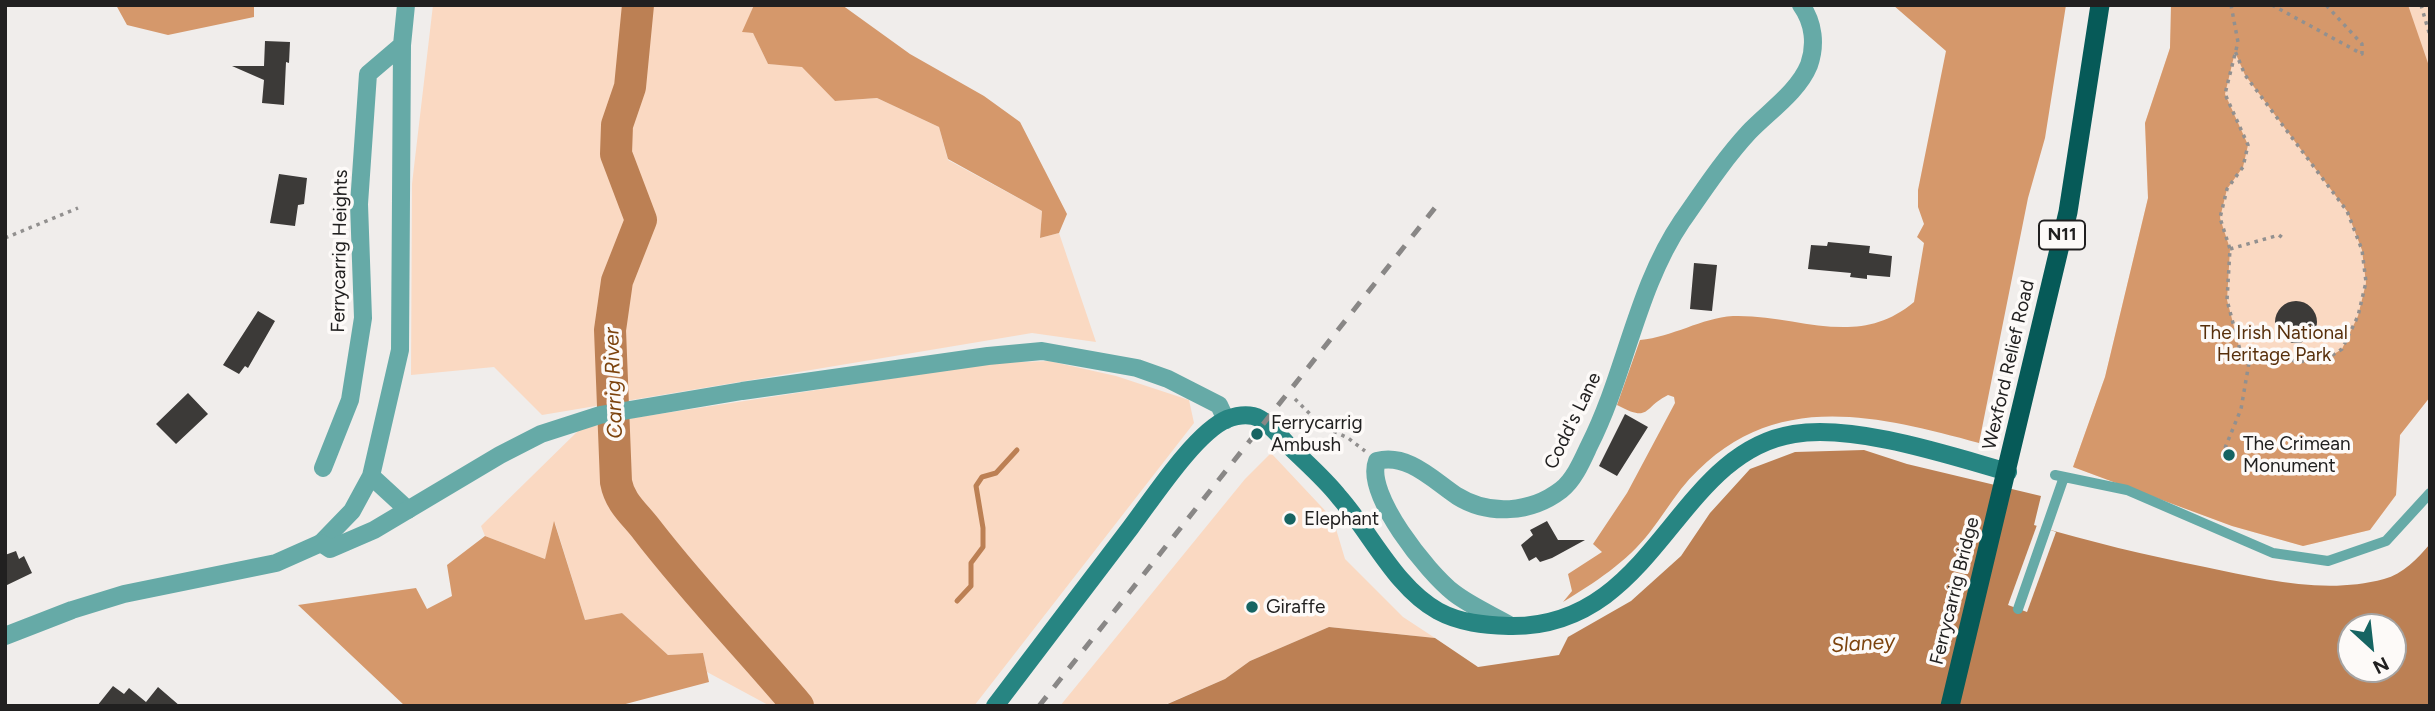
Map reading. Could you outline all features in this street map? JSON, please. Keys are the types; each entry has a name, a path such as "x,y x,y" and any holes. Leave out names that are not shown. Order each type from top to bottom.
{"highway":[{"name":"Wexford Relief Road","path":"2006,480 2067,212 2100,5"},
{"name":"Ferrycarrig Bridge","path":"1950,706 2006,480"}],"main road":[{"path":"995,706 1171,474 1209,430 1226,419 1240,415 1256,416 1273,429 1339,497 1402,579 1436,610 1471,623 1511,626 1557,621 1610,591 1635,571 1700,491 1725,466 1760,444 1793,434 1834,432 1895,443 2006,480"}],"street":[{"path":"5,636 72,610 124,594 276,563 321,543 352,511 371,476 400,350 404,183 402,45 407,5"},
{"name":"Codd's Lane","path":"1377,461 1397,461 1419,469 1457,496 1494,508 1526,509 1562,490 1604,417 1642,304 1679,226 1749,133 1785,98 1808,66 1814,35 1801,5"},
{"name":"Ferrycarrig Heights","path":"323,468 350,400 363,318 359,204 368,74 402,45"},
{"path":"321,543 330,549 374,530 520,445 600,415 768,387 988,356 1042,351 1089,357 1157,375 1219,405 1226,419"},
{"path":"1377,461 1373,471 1377,485 1412,549 1432,574 1455,594 1511,626"},
{"path":"371,476 408,510"}],"lane":[{"path":"2018,609 2059,476 2127,490 2273,552 2328,561 2386,541 2430,493"}],"path":[{"path":"2231,5 2238,42 2235,51 2225,94 2248,145 2243,167 2227,189 2220,218 2230,249 2227,300 2240,349 2250,357 2320,363 2342,349 2358,316 2366,282 2362,250 2347,211 2245,75 2235,51"},
{"path":"2272,5 2362,54 2362,44 2326,5"},
{"path":"2421,5 2430,36"},
{"path":"5,238 78,208"},
{"path":"2230,249 2279,235 2284,239"},
{"path":"2225,448 2241,409 2250,357"},
{"path":"1295,399 1322,426 1348,438 1377,461"}],"green space":[{"path":"433,5 754,5 743,32 753,33 768,64 802,66 835,101 877,98 939,127 948,160 1042,211 1040,238 1059,233 1096,342 1032,333 542,415 494,367 411,375 412,184"},
{"name":"The Irish National Heritage Park","path":"2172,5 2430,5 2430,397 2400,435 2396,495 2370,530 2303,546 2232,526 2073,467 2105,377 2148,198 2145,123 2170,48"},
{"path":"1049,361 1116,376 1189,400 1194,423 974,706 770,706 707,672 703,653 668,655 622,613 585,620 555,523 545,559 485,536 481,526 580,429 626,419 994,363"},
{"path":"1271,453 1333,519 1345,559 1403,617 1435,638 1329,627 1250,661 1225,679 1162,706 1060,706 1245,479"}],"shaded area":[{"path":"116,5 254,5 254,17 168,35 127,25"},
{"path":"754,5 842,5 910,54 984,96 1020,122 1067,214 1059,233 1040,238 1042,211 948,159 939,127 877,98 835,101 802,67 768,64 753,33 742,32"},
{"path":"1893,5 2066,5 2045,138 2028,198 1979,443 1897,423 1858,418 1820,417 1782,422 1747,435 1713,457 1681,489 1631,553 1563,602 1572,591 1568,574 1602,552 1593,544 1627,493 1675,403 1674,397 1668,395 1641,413 1617,405 1640,340 1733,316 1826,326 1871,324 1893,316 1914,302 1924,243 1917,237 1924,224 1918,207 1918,190 1946,51"},
{"name":"The Irish National Heritage Park","path":"2171,5 2408,5 2430,69 2430,397 2400,435 2396,495 2370,530 2303,546 2232,526 2073,467 2105,377 2148,198 2145,123 2170,48","holes":["2235,52 2245,75 2347,211 2362,250 2366,283 2358,316 2342,349 2320,363 2250,357 2240,350 2227,300 2230,249 2220,218 2227,189 2243,167 2248,145 2225,94"]},
{"path":"554,521 585,620 622,613 668,655 703,653 709,682 618,706 405,706 298,605 416,588 427,609 452,596 447,565 485,536 545,559"}],"water":[{"name":"Slaney","path":"1864,450 1907,464 2041,496 2034,525 2140,553 2294,583 2339,586 2391,577 2415,560 2430,544 2430,706 1163,706 1225,679 1250,661 1329,627 1435,638 1478,667 1559,655 1568,637 1631,601 1681,556 1710,513 1750,469 1795,452"}],"pier":[{"path":"2037,525 2056,532 2027,612 2008,605"}],"building":[{"path":"265,41 290,42 284,105 262,103 264,80 232,66 264,66"},
{"path":"279,174 307,178 304,204 298,205 295,226 270,223"},
{"path":"1828,242 1870,246 1869,253 1892,256 1890,277 1867,275 1867,279 1850,277 1851,273 1808,269 1811,245 1827,246"},
{"path":"1694,263 1717,265 1712,311 1690,309"},
{"path":"2296,301 2311,307 2317,322 2311,337 2296,343 2281,337 2275,322 2281,307"},
{"path":"258,311 275,321 248,368 245,366 239,374 223,365"},
{"path":"188,393 208,414 176,444 156,424"},
{"path":"1625,414 1648,427 1617,476 1599,466"},
{"path":"1547,521 1558,540 1585,540 1552,558 1540,562 1536,557 1529,561 1521,545 1533,535 1530,530"},
{"path":"16,551 19,559 24,556 32,573 5,586 5,555"},
{"path":"113,686 124,694 129,688 146,702 158,687 180,706 97,706"}],"waterway":[{"name":"Carrig River","path":"638,5 630,87 617,125 616,154 641,220 617,281 610,330 616,482 628,508 798,706"},
{"path":"957,601 971,586 971,563 983,547 983,528 976,486 982,477 996,473 1017,450"}],"railway":[{"path":"1039,706 1442,199"}],"place":[{"name":"Ferrycarrig Ambush","path":"1257,434"},
{"name":"The Crimean Monument","path":"2229,455"},
{"name":"Elephant","path":"1290,519"},
{"name":"Giraffe","path":"1252,607"}]}
